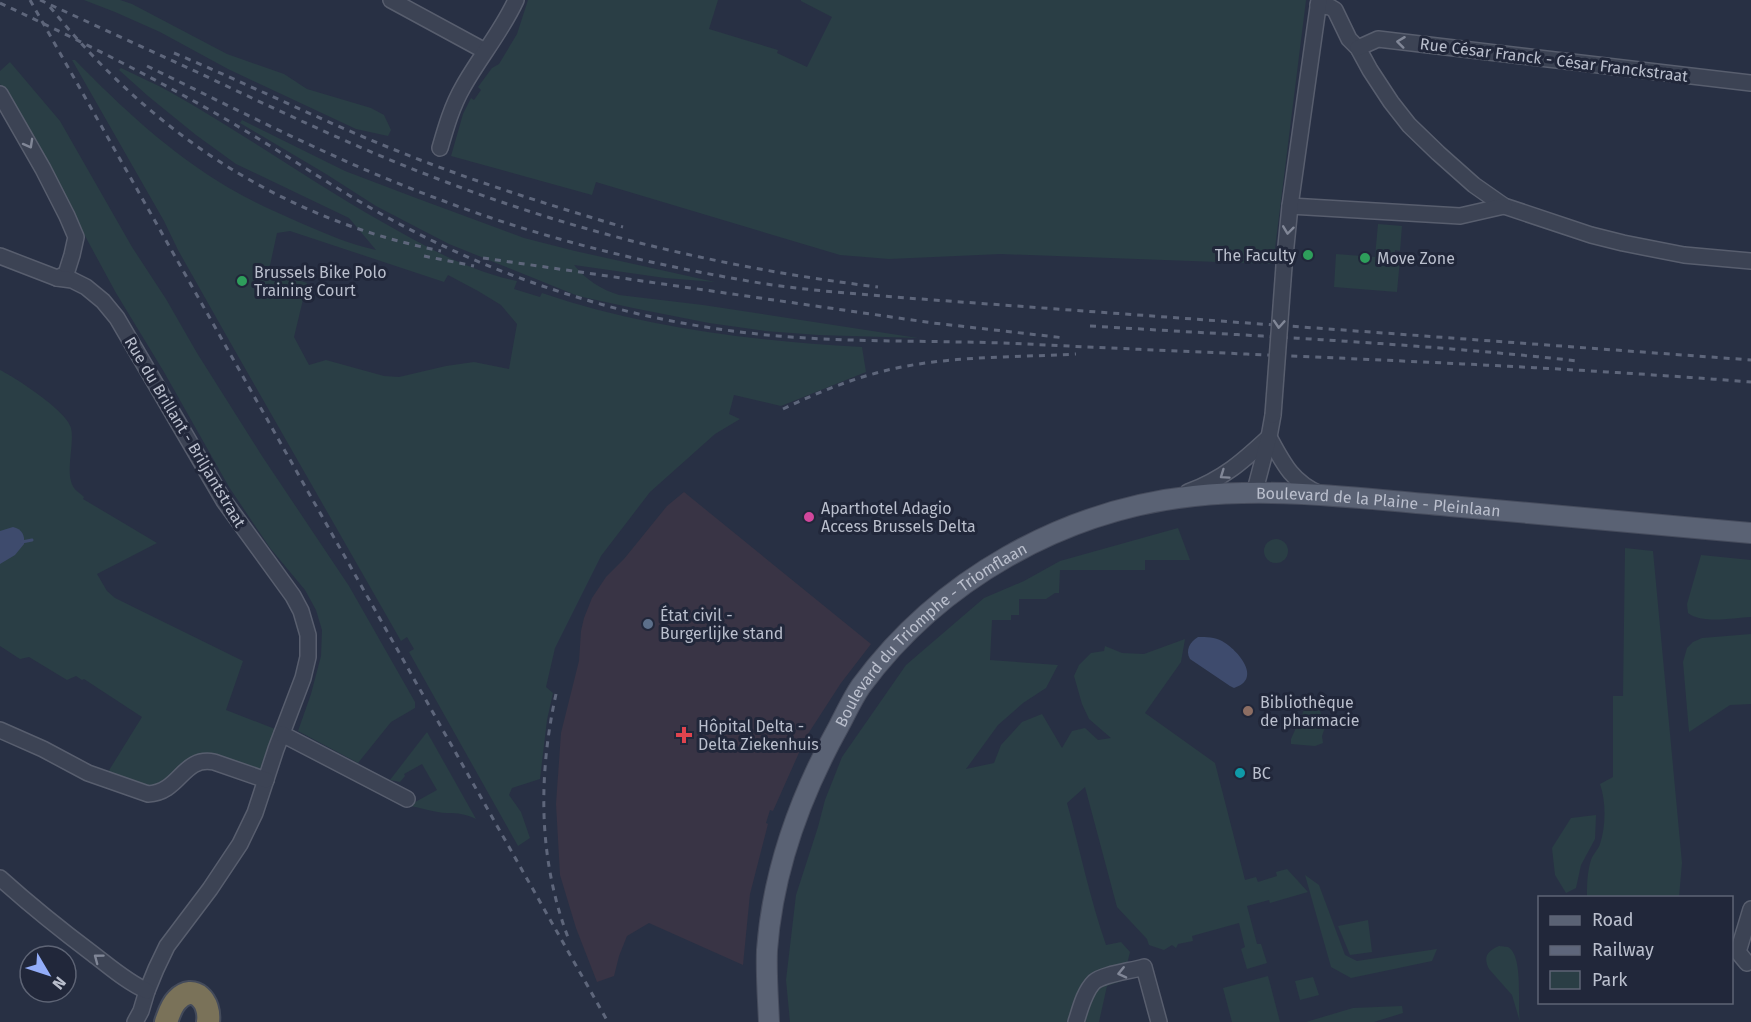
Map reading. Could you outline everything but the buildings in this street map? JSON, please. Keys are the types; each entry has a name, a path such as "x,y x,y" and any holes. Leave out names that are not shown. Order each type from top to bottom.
{"highway":[{"path":"156,1022 169,1014 183,995 197,994 208,1005 208,1022"}],"main road":[{"name":"Boulevard de la Plaine - Pleinlaan","path":"1254,494 1323,495 1751,545"},
{"name":"Boulevard de la Plaine - Pleinlaan","path":"1254,494 1268,502 1289,505 1751,533"},
{"name":"Boulevard du Triomphe - Triomflaan","path":"769,1022 767,949 774,897 792,828 821,759 859,689 888,652 926,615 964,583 995,563 1064,530 1128,508 1170,499 1254,494"}],"street":[{"path":"391,0 485,51"},
{"path":"440,148 457,99 516,0"},
{"path":"1340,0 1355,33 1358,48"},
{"path":"1254,494 1273,415 1290,206 1319,3 1335,10 1349,39 1358,48 1376,80 1409,125 1474,185 1504,206 1591,235 1623,243 1684,255 1751,261"},
{"name":"Rue César Franck - César Franckstraat","path":"1358,48 1378,39 1751,83"},
{"path":"0,94 43,169 76,237 66,274 57,278"},
{"path":"1290,206 1461,216 1504,206"},
{"name":"Rue du Brillant - Briljantstraat","path":"0,256 57,278 69,288 83,294 97,296 117,318 228,508 293,596 301,611 308,635 308,657 303,678 255,813 240,844 167,946 135,1022"},
{"path":"1269,437 1286,469 1300,483 1323,495"},
{"path":"1170,499 1218,480 1241,463 1269,437"},
{"path":"0,730 43,749 87,773 148,794 158,793 168,788 194,764 206,760 266,780"},
{"path":"282,734 407,799"},
{"path":"0,878 105,963 147,991"},
{"path":"1747,963 1738,952 1751,909"},
{"path":"1076,1022 1087,992 1095,981 1144,967 1159,1022"}],"shaded area":[{"name":"Hôpital Delta - Delta Ziekenhuis","path":"684,492 871,644 841,683 806,737 773,811 770,810 750,894 743,965 649,923 627,936 614,976 597,982 576,928 560,875 556,804 561,733 579,661 581,631 592,598 606,577 624,559 667,506"}],"green space":[{"path":"84,0 120,0 132,4 227,54 284,74 307,89 371,108 384,115 391,130 388,136 356,129 228,69 160,32"},
{"path":"528,0 718,0 709,29 778,50 777,53 807,67 832,17 801,0 1306,0 1273,264 1001,254 889,259 840,255 596,182 592,195 451,156 463,114 471,98 474,100 481,90 478,87 492,68 499,64 517,34"},
{"path":"72,60 75,60 148,129 207,174 256,203 339,239 376,250 349,218 236,164 196,135 119,70 121,68 170,92 416,241 465,265 517,281 514,289 540,297 542,293 620,315 700,331 740,337 862,347 866,372 781,406 734,395 729,414 740,419 715,434 650,492 601,556 555,648 546,687 553,693 547,720 540,779 512,788 509,795 521,812 530,838 518,846 409,652 414,649 407,637 401,641 178,250 164,221","holes":["290,231 444,282 448,275 478,291 501,305 517,324 509,369 474,362 399,377 384,376 326,360 309,365 294,337 307,283 269,270 277,233"]},
{"path":"10,62 60,121 132,247 262,456 349,586 415,702 415,708 391,722 358,763 298,731 321,656 322,630 316,610 305,590 270,548 229,487 116,293 0,84 0,71"},
{"path":"242,120 345,171 524,238 715,282 665,278 574,265 594,283 619,295 703,305 918,338 765,331 709,323 578,296 449,244 376,206 240,123"},
{"name":"Move Zone","path":"1378,224 1402,226 1400,251 1395,250 1395,258 1400,259 1397,292 1334,287 1336,254 1375,257"},
{"path":"0,370 51,404 67,421 72,435 71,482 84,497 83,499 157,543 97,574 107,591 115,598 243,661 226,710 275,729 260,769 257,771 213,757 164,785 148,788 108,772 142,717 84,679 76,676 67,680 29,657 20,659 0,646"},
{"path":"1178,528 1190,560 1145,560 1145,570 1060,570 1059,593 1046,599 1019,599 1019,615 1011,615 1011,620 992,620 990,660 1058,665 1046,688 1023,703 998,725 966,769 994,763 1001,745 1022,722 1042,714 1062,748 1072,731 1085,728 1098,740 1111,738 1089,719 1082,704 1074,676 1079,665 1091,653 1104,651 1105,646 1122,653 1144,654 1185,639 1181,662 1145,713 1215,763 1245,880 1256,877 1258,882 1277,876 1276,872 1287,869 1308,892 1270,903 1269,900 1247,906 1257,944 1261,944 1267,963 1247,969 1241,949 1245,947 1239,923 1192,936 1193,941 1178,944 1176,948 1172,945 1164,950 1149,945 1147,939 1117,907 1085,787 1067,803 1090,892 1106,945 1121,942 1130,952 1126,968 1128,979 1107,986 1099,1022 790,1022 786,980 796,895 825,800 842,757 906,665 984,598 1024,581 1060,561"},
{"path":"1276,539 1285,542 1288,551 1285,560 1276,563 1267,560 1264,551 1267,542"},
{"path":"1625,548 1653,551 1682,863 1679,896 1587,896 1590,865 1600,844 1604,822 1600,784 1613,777 1613,696 1623,696"},
{"path":"1701,555 1751,560 1751,617 1709,619 1688,613 1687,604"},
{"path":"1751,634 1751,704 1730,705 1689,732 1683,662 1687,648 1702,638"},
{"path":"1313,700 1318,704 1325,727 1322,736 1323,743 1315,746 1291,744 1291,739 1308,701"},
{"path":"427,732 476,819 462,814 408,806 437,790 422,764 404,774 400,782 390,780"},
{"path":"1596,815 1595,839 1581,865 1576,888 1566,893 1555,875 1552,848 1571,818"},
{"path":"1305,875 1319,885 1345,955 1357,961 1437,949 1432,961 1351,978 1331,967"},
{"path":"1368,920 1372,952 1350,955 1338,926"},
{"path":"1499,946 1508,947 1516,960 1520,1022 1512,995 1487,965 1487,955"},
{"path":"1268,976 1280,1022 1232,1022 1223,988"},
{"path":"1313,977 1319,995 1300,1000 1295,981"},
{"path":"1402,1006 1403,1013 1374,1022 1306,1022 1353,1008"}],"water":[{"path":"13,527 22,533 24,544 15,555 0,564 0,531"},
{"path":"1198,637 1219,640 1235,651 1245,664 1247,672 1247,678 1242,684 1234,688 1190,659 1189,646"}],"waterway":[{"path":"22,542 32,540"}],"railway":[{"path":"30,0 608,1022"},
{"path":"40,0 289,116 414,170 498,201 659,248 768,270 878,287"},
{"path":"0,3 154,79 244,130 369,207 446,247 498,270 552,289 653,317 728,330 809,338 995,343 1389,360 1751,382"},
{"path":"50,7 132,94 176,131 224,164 274,193 327,217 382,236 441,251"},
{"path":"174,53 339,127 423,161 508,191 623,227"},
{"path":"147,66 329,154 441,200 561,239 643,260 725,277 801,289 907,298 1751,360"},
{"path":"424,256 474,266"},
{"path":"483,258 933,323 1065,338"},
{"path":"1090,326 1395,345 1578,361"},
{"path":"783,409 850,381 901,367 958,359 1076,354"},
{"path":"556,694 546,756 544,818 551,879 569,940"}],"place":[{"name":"The Faculty","path":"1308,255"},
{"name":"Move Zone","path":"1365,258"},
{"name":"Brussels Bike Polo Training Court","path":"242,281"},
{"name":"Aparthotel Adagio Access Brussels Delta","path":"809,517"},
{"name":"État civil - Burgerlijke stand","path":"648,624"},
{"name":"Bibliothèque de pharmacie","path":"1248,711"},
{"name":"Hôpital Delta - Delta Ziekenhuis","path":"684,735"},
{"name":"BC","path":"1240,773"}]}
